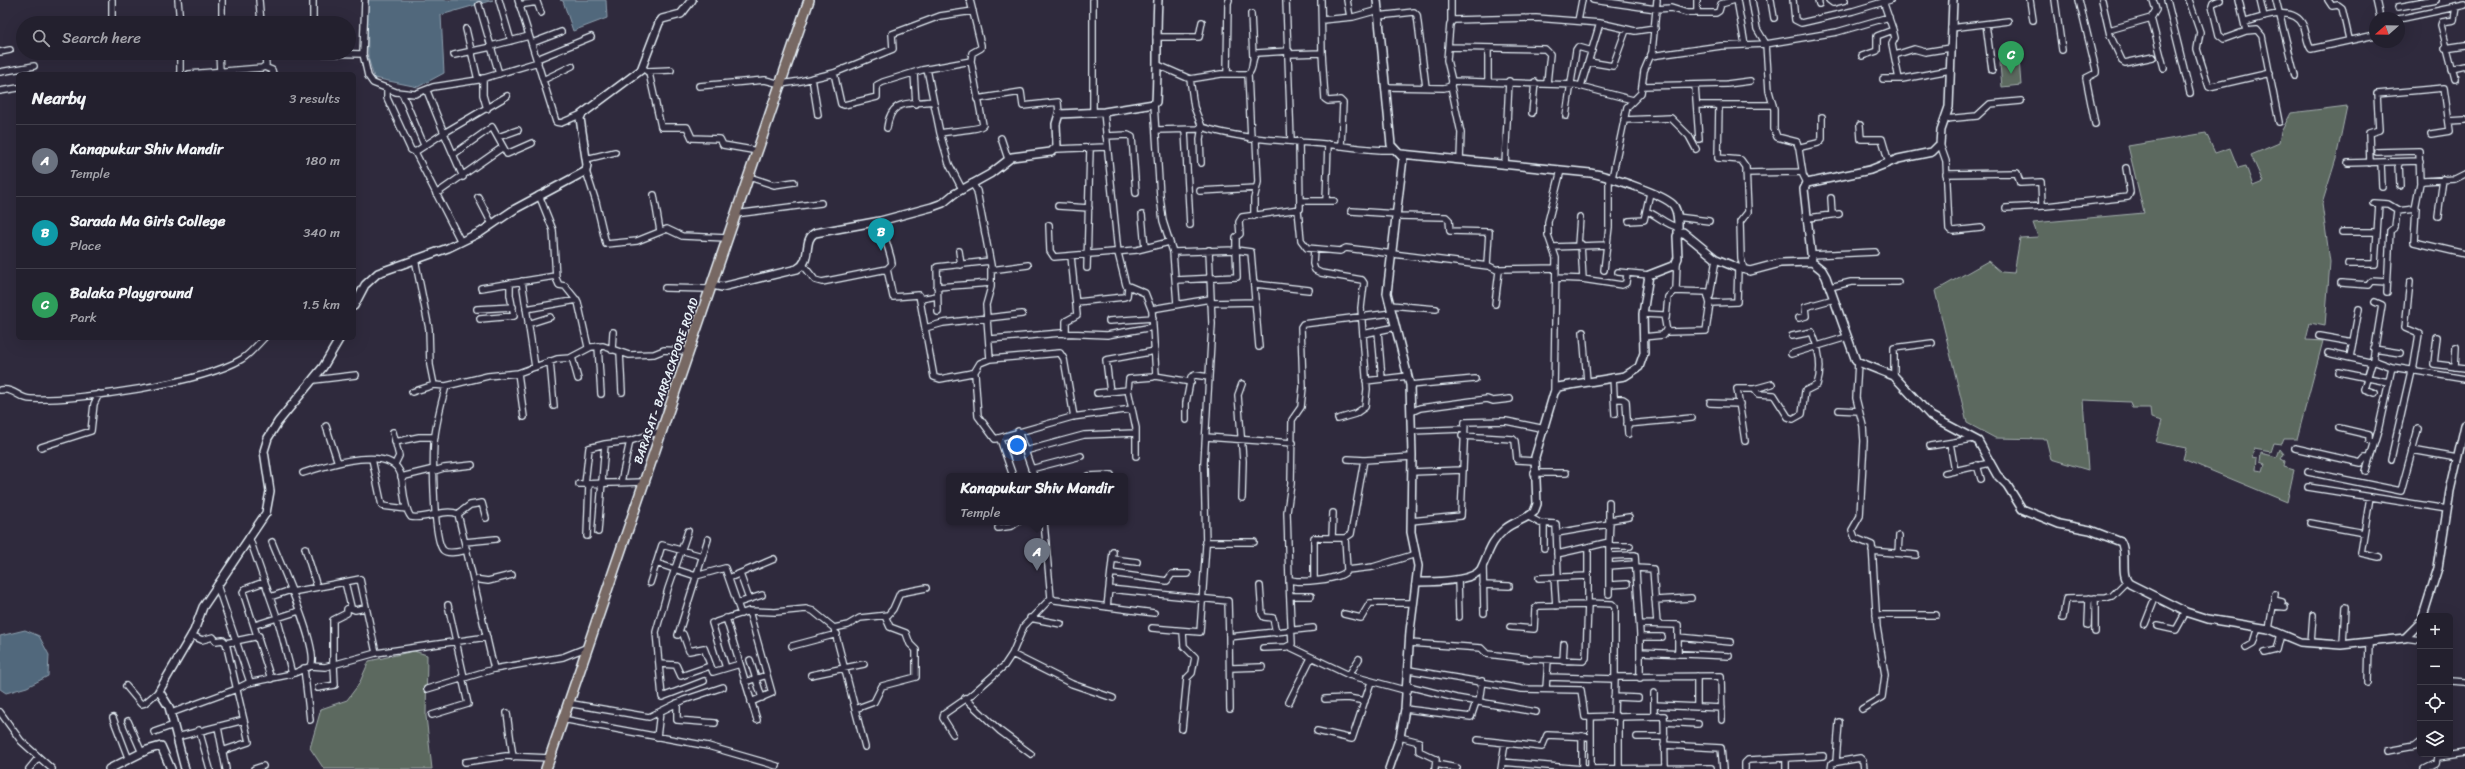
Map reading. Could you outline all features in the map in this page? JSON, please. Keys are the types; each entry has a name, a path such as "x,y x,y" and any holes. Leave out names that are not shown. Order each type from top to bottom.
{"main road":[{"name":"BARASAT- BARRACKPORE ROAD","path":"546,769 567,703 588,647 809,0"}],"street":[{"path":"112,0 112,16"},
{"path":"178,0 179,16"},
{"path":"222,0 222,16"},
{"path":"259,0 260,16"},
{"path":"312,0 313,16"},
{"path":"365,0 363,54 370,80 377,85 402,93 415,94 499,74 591,37"},
{"path":"499,0 511,41"},
{"path":"692,0 681,14 662,19 659,23 645,70 660,127 687,127 692,138 720,139 723,145 758,150"},
{"path":"940,133 961,129 977,129 983,126 971,61 972,53 981,48 970,0"},
{"path":"1093,0 1093,111"},
{"path":"1158,0 1156,37 1158,65 1156,102 1154,104 1160,196 1163,221 1173,252 1177,304"},
{"path":"1227,74 1228,3 1230,0"},
{"path":"1286,0 1291,141"},
{"path":"1321,0 1325,99 1328,101 1340,100 1343,103 1341,146"},
{"path":"1347,0 1350,17"},
{"path":"1377,0 1391,146 1394,150 1401,154 1561,170 1611,177 1673,204 1677,217 1678,230 1677,262 1674,291 1668,297 1666,330 1663,335 1643,337"},
{"path":"1451,0 1451,22 1447,60 1461,133 1460,160"},
{"path":"1578,21 1582,0"},
{"path":"1592,0 1656,8 1672,8 1684,13 1718,12 1721,4 1736,0 1745,45"},
{"path":"1604,270 1611,177 1627,107 1641,93 1644,71 1651,56 1655,28 1656,0"},
{"path":"1696,0 1698,13"},
{"path":"1752,0 1757,29 1766,44 1768,91 1773,105 1775,135 1797,142 1802,172 1807,183"},
{"path":"1771,0 1774,18"},
{"path":"1792,0 1795,20 1801,23 1853,11 1890,0"},
{"path":"1829,0 1833,3 1845,0"},
{"path":"1953,0 1950,48 1949,107 1941,130 1940,144 1945,156 1948,229 1953,231 1981,228"},
{"path":"2030,0 2032,20"},
{"path":"2055,0 2062,50"},
{"path":"2079,0 2096,70 2096,73 2086,78 2095,124"},
{"path":"2102,0 2109,30 2123,62 2152,57"},
{"path":"2109,30 2151,18 2156,10 2153,0"},
{"path":"2167,0 2190,93"},
{"path":"2189,0 2200,32 2197,49 2209,87 2270,74"},
{"path":"2220,0 2213,3 2212,6 2222,38 2228,38 2246,31 2257,30 2260,32 2279,122"},
{"path":"2239,0 2246,31"},
{"path":"2260,0 2264,17"},
{"path":"2276,0 2295,76"},
{"path":"2328,0 2332,6 2338,5 2342,8 2349,39"},
{"path":"2376,0 2379,12"},
{"path":"2398,7 2436,0"},
{"path":"1883,1 1893,30 1899,79"},
{"path":"541,13 537,2 519,3 556,122 561,123 582,114 645,70 671,70"},
{"path":"2405,18 2460,4"},
{"path":"2455,78 2445,48 2440,25 2442,22 2454,20 2460,4"},
{"path":"478,5 499,74"},
{"path":"699,86 765,80 781,84 834,73 893,49 892,34 940,16 973,11"},
{"path":"1322,20 1378,13 1414,12 1417,15 1426,87"},
{"path":"1251,14 1254,57 1252,69 1248,74 1258,182 1256,188 1254,216"},
{"path":"2245,22 2280,14 2289,14 2298,17 2303,24 2311,49 2349,39 2369,36"},
{"path":"1651,56 1766,44 1837,32 1889,17"},
{"path":"1451,22 1457,19 1536,18 1600,23 1626,30 1655,28"},
{"path":"2151,18 2164,68"},
{"path":"1951,28 2008,21"},
{"path":"1156,37 1198,37 1202,22"},
{"path":"1582,86 1600,23"},
{"path":"1986,24 1992,70"},
{"path":"466,29 481,79 487,109"},
{"path":"1588,62 1613,66 1626,30"},
{"path":"1862,56 1877,51 1877,36 1893,30"},
{"path":"532,43 561,32"},
{"path":"454,55 529,36"},
{"path":"2445,48 2465,45"},
{"path":"1448,48 1545,49 1550,54 1547,83"},
{"path":"1488,48 1488,81"},
{"path":"1566,116 1576,48 1592,51"},
{"path":"1895,55 1914,49 1924,52 1950,48"},
{"path":"0,52 10,50"},
{"path":"1254,57 1257,53 1322,53"},
{"path":"356,54 363,54"},
{"path":"180,60 180,72"},
{"path":"219,60 220,71"},
{"path":"264,60 264,67"},
{"path":"834,73 842,105 877,97 878,84 927,69 971,61"},
{"path":"1158,65 1190,80 1227,74 1248,74"},
{"path":"0,72 34,66"},
{"path":"543,80 572,66"},
{"path":"2452,69 2465,66"},
{"path":"210,72 264,67 272,70 272,72"},
{"path":"927,69 940,133 949,164 962,189"},
{"path":"1883,79 1899,79 1950,70"},
{"path":"914,73 916,104"},
{"path":"812,78 818,115"},
{"path":"1190,80 1194,107 1202,127 1200,139 1201,163"},
{"path":"1385,87 1444,88 1451,84 1488,81 1535,82 1582,86 1633,100"},
{"path":"1505,165 1509,81"},
{"path":"1642,86 1695,85 1750,81"},
{"path":"1532,113 1535,82"},
{"path":"1695,85 1699,139"},
{"path":"0,91 16,88"},
{"path":"387,88 387,98 411,150 415,152 461,242"},
{"path":"2370,163 2370,133 2379,130 2377,94 2444,88 2449,121 2449,132 2431,134"},
{"path":"427,90 462,177"},
{"path":"977,99 1021,92 1022,106 1058,102 1059,114 1056,124 1056,149"},
{"path":"402,93 424,145"},
{"path":"415,152 424,145 507,96"},
{"path":"887,128 888,120 895,107 909,102 916,104 933,101"},
{"path":"1945,119 1973,117 1980,115 1990,104 2021,101"},
{"path":"1059,114 1093,111 1104,112 1154,104"},
{"path":"1697,105 1773,105"},
{"path":"1710,301 1737,302 1741,269 1740,222 1748,212 1746,173 1744,164 1741,160 1718,158 1719,105"},
{"path":"1077,302 1124,297 1126,296 1128,287 1118,251 1106,147 1104,112"},
{"path":"582,114 580,118 586,159 586,172 596,202 606,244 638,241 667,229 682,236 727,238"},
{"path":"1799,149 1801,146 1818,143 1822,139 1822,117"},
{"path":"1624,120 1671,118 1689,136 1696,149"},
{"path":"2449,121 2465,120"},
{"path":"1860,125 1861,139 1882,139 1889,163"},
{"path":"454,154 492,127 507,154 532,143"},
{"path":"1156,130 1185,130 1198,129 1202,127 1253,139 1299,141 1366,150 1394,150"},
{"path":"498,137 518,130"},
{"path":"1185,130 1190,225"},
{"path":"1106,136 1128,135 1132,137 1136,194"},
{"path":"1001,138 1008,159"},
{"path":"1299,141 1300,209 1298,210 1302,244 1314,249 1340,251 1346,248 1488,266 1499,269 1556,268"},
{"path":"1326,201 1328,144"},
{"path":"1807,183 1870,170 1889,163 1932,152 1940,144"},
{"path":"436,194 503,147"},
{"path":"804,266 812,235 880,221 943,203 962,189 990,174 1008,159 1046,153 1056,149 1106,147"},
{"path":"1086,268 1090,148"},
{"path":"2377,152 2418,151 2420,162 2420,183 2416,208 2414,242 2465,254"},
{"path":"586,159 615,152"},
{"path":"1389,769 1400,737 1405,709 1408,688 1409,643 1416,582 1416,554 1412,537 1412,431 1410,385 1392,313 1387,285 1403,163 1401,154"},
{"path":"2348,163 2420,162"},
{"path":"2381,163 2382,186"},
{"path":"2400,163 2400,186"},
{"path":"2006,208 2044,206 2128,196 2126,168"},
{"path":"1416,582 1436,582 1475,575 1483,564 1489,548 1505,529 1529,517 1534,512 1536,504 1534,461 1545,429 1554,393 1556,268 1553,247 1548,235 1548,222 1561,170"},
{"path":"356,301 368,280 378,274 461,242 481,232 539,195 586,172"},
{"path":"1746,173 1802,172"},
{"path":"1946,174 2017,173 2020,183 2041,182 2044,206"},
{"path":"2420,183 2426,180 2455,179 2465,174"},
{"path":"749,177 774,185 794,182"},
{"path":"2438,216 2443,179"},
{"path":"972,183 977,191 991,270 991,283 986,305 990,339 990,359"},
{"path":"1807,183 1804,189 1812,262"},
{"path":"1200,191 1256,188"},
{"path":"1629,221 1643,221 1650,193"},
{"path":"539,195 553,230 556,277 559,285 564,286 577,300 588,347"},
{"path":"654,195 660,231"},
{"path":"478,198 492,224"},
{"path":"1831,198 1832,215"},
{"path":"1300,201 1334,201"},
{"path":"735,214 820,203"},
{"path":"2348,264 2375,264 2376,204 2391,205 2398,210 2416,208"},
{"path":"1058,206 1088,208"},
{"path":"1176,280 1237,277 1235,238 1240,234 1240,219 1298,210"},
{"path":"2387,292 2390,231 2395,227 2398,210"},
{"path":"1350,211 1446,217 1449,220 1450,231 1489,232 1488,266"},
{"path":"1646,211 1656,215 1668,225 1686,233 1691,240 1716,259 1741,269 1780,263 1812,262 1822,270 1830,287 1844,338 1855,360 1894,376 1931,416 1980,444 1990,463 2007,485 2019,505 2027,512 2059,524 2099,533 2121,542 2125,553 2127,582"},
{"path":"1808,218 1839,214"},
{"path":"1142,215 1145,248"},
{"path":"1580,217 1580,245 1583,279"},
{"path":"1677,217 1710,221"},
{"path":"804,266 815,280 822,282 887,269 892,264 880,221"},
{"path":"1049,225 1052,256 1087,255 1145,248 1170,242"},
{"path":"2342,232 2376,232"},
{"path":"1553,247 1607,245"},
{"path":"1314,249 1313,264 1315,270 1321,273 1362,280 1364,287 1362,317 1366,381 1364,409 1338,419"},
{"path":"1152,628 1183,632 1200,632 1206,542 1206,436 1209,377 1210,301 1209,250"},
{"path":"1173,252 1250,250 1255,284 1259,347"},
{"path":"959,251 961,265"},
{"path":"1811,255 1875,252"},
{"path":"1066,334 1066,320 1077,317 1077,302 1071,256"},
{"path":"415,259 421,299 428,325 430,366 434,385"},
{"path":"1666,330 1669,332 1706,332 1716,259"},
{"path":"938,312 936,287 937,267 990,261"},
{"path":"1618,272 1649,275 1673,267 1677,262"},
{"path":"665,288 722,287 804,266"},
{"path":"991,270 1028,266"},
{"path":"887,269 893,296 918,295 921,299 934,377 940,379 974,373 980,363 990,359 1029,354 1057,353 1062,355 1074,417"},
{"path":"1495,304 1499,269"},
{"path":"1556,278 1583,279 1624,285 1627,273"},
{"path":"1554,393 1558,387 1612,378 1633,372 1639,367 1643,357 1643,314 1649,275"},
{"path":"481,288 556,277"},
{"path":"522,281 535,367"},
{"path":"2341,283 2368,285 2371,281 2387,282"},
{"path":"1830,287 1851,282 1898,282"},
{"path":"2391,459 2412,371 2419,334 2405,328 2410,282"},
{"path":"480,319 514,317 510,295 510,283"},
{"path":"936,287 991,283"},
{"path":"1255,284 1309,290"},
{"path":"1128,287 1144,293 1152,309 1156,351 1155,376"},
{"path":"1674,291 1704,291 1708,293 1710,301"},
{"path":"921,299 937,296"},
{"path":"1799,318 1806,316 1805,307 1834,299"},
{"path":"526,309 577,300"},
{"path":"1152,309 1177,304 1210,301 1256,302"},
{"path":"2375,302 2382,305 2372,361 2364,389 2375,393"},
{"path":"1390,304 1436,309"},
{"path":"477,309 513,307"},
{"path":"2350,357 2359,309"},
{"path":"1290,647 1292,644 1292,631 1287,512 1291,484 1292,420 1300,411 1303,387 1301,326 1303,324 1392,313"},
{"path":"925,328 943,323 987,320 1022,314"},
{"path":"1643,314 1664,315 1666,318"},
{"path":"528,324 550,317"},
{"path":"1109,321 1153,318"},
{"path":"990,339 1066,334 1107,335 1153,327"},
{"path":"1363,334 1396,327"},
{"path":"1378,331 1382,379"},
{"path":"612,350 613,332"},
{"path":"1583,332 1588,382"},
{"path":"1754,389 1758,394 1774,395 1788,417 1793,419 1799,418 1804,410 1805,391 1816,386 1820,374 1820,346 1811,332 1792,336"},
{"path":"2319,336 2353,342"},
{"path":"2437,337 2434,364 2465,368"},
{"path":"1791,354 1844,338"},
{"path":"0,390 12,390 26,399 32,399 99,394 166,383 209,373 242,359 262,340"},
{"path":"126,686 141,704 145,703 159,691 191,635 203,607 266,513 270,491 264,451 268,438 278,422 314,380 339,340"},
{"path":"1894,376 1894,348 1932,343"},
{"path":"412,392 434,385 446,386 488,376 518,373 550,361 572,357 588,347 598,346 629,355 654,354 664,350 689,351"},
{"path":"598,346 601,394"},
{"path":"2455,367 2456,347"},
{"path":"2374,349 2400,353"},
{"path":"1110,392 1106,360 1156,351"},
{"path":"620,352 622,392"},
{"path":"2328,352 2372,361 2392,368 2465,379"},
{"path":"572,357 578,379"},
{"path":"550,361 554,406"},
{"path":"1858,362 1856,388 1859,411 1864,431 1860,516 1853,527 1852,532 1858,540 1872,545 1876,616 1885,675 1885,685 1880,699 1862,709"},
{"path":"2366,471 2375,442 2392,368"},
{"path":"2339,372 2388,382"},
{"path":"518,373 524,417"},
{"path":"974,373 976,377 978,416 992,437 1000,439 1018,432 1074,417 1132,409"},
{"path":"314,380 356,375"},
{"path":"1136,456 1136,433 1128,390 1129,379 1155,376 1191,382"},
{"path":"1186,420 1186,403 1193,376 1209,377"},
{"path":"1366,381 1408,376"},
{"path":"1612,378 1615,414"},
{"path":"1410,385 1475,379"},
{"path":"1242,384 1238,395 1240,438 1243,461 1242,498"},
{"path":"1745,441 1737,389 1754,389 1772,384"},
{"path":"446,386 435,437 435,516 440,545 443,550 448,552 467,550"},
{"path":"1097,393 1128,390"},
{"path":"41,447 91,431 94,404 99,394"},
{"path":"1411,412 1424,407 1487,399 1493,401 1510,399"},
{"path":"1614,399 1624,399 1626,401 1628,434"},
{"path":"1710,403 1740,404"},
{"path":"1840,410 1859,411"},
{"path":"1627,424 1692,418"},
{"path":"1412,521 1461,516 1462,436 1465,422 1470,420 1506,421 1545,429"},
{"path":"2424,613 2438,568 2447,509 2465,425"},
{"path":"326,426 338,463"},
{"path":"2339,428 2369,435 2369,440 2375,442"},
{"path":"1412,431 1463,429"},
{"path":"2308,472 2399,491 2418,429"},
{"path":"393,432 398,456 395,464 401,477 407,509 411,517 435,516 451,512 458,514"},
{"path":"587,536 589,448 605,444 630,442 661,432"},
{"path":"1018,432 1033,473"},
{"path":"1025,451 1084,435 1136,433"},
{"path":"1206,436 1292,443"},
{"path":"1462,436 1513,439 1515,441 1517,460 1534,461"},
{"path":"395,442 419,437 435,437"},
{"path":"1000,439 1012,473"},
{"path":"1930,446 1973,439"},
{"path":"622,482 630,442"},
{"path":"1950,443 1955,471"},
{"path":"598,532 605,444"},
{"path":"2295,448 2361,463 2365,458 2370,458"},
{"path":"2412,450 2457,458"},
{"path":"1031,469 1081,456"},
{"path":"1348,459 1365,460 1412,458"},
{"path":"372,459 382,506 407,509"},
{"path":"303,472 338,463 372,459 395,464"},
{"path":"1314,580 1313,539 1332,537 1345,538 1351,534 1365,460"},
{"path":"1945,473 1990,463"},
{"path":"401,477 444,468 472,465"},
{"path":"1977,465 1981,479"},
{"path":"1412,472 1462,470"},
{"path":"1534,473 1566,474"},
{"path":"579,484 644,482"},
{"path":"2308,487 2447,509"},
{"path":"2370,498 2362,554 2379,557"},
{"path":"1609,502 1609,594"},
{"path":"458,514 470,505 482,503 486,518"},
{"path":"1332,537 1333,513"},
{"path":"458,514 494,669"},
{"path":"1529,517 1536,522 1556,523 1556,606"},
{"path":"1557,533 1609,523 1629,517"},
{"path":"1544,523 1544,548"},
{"path":"2310,523 2364,533"},
{"path":"998,528 1014,525"},
{"path":"1044,525 1051,598"},
{"path":"688,531 674,569 656,632 663,698 704,681"},
{"path":"1898,553 1899,536"},
{"path":"249,537 277,617 292,674"},
{"path":"1345,538 1347,570"},
{"path":"465,542 496,539"},
{"path":"708,539 696,576 681,634 689,651 704,648 713,672 740,664"},
{"path":"272,542 292,591 311,645 313,659 311,666"},
{"path":"1206,542 1254,542"},
{"path":"1557,554 1609,544 1630,546"},
{"path":"650,583 662,545 702,556"},
{"path":"305,548 317,586"},
{"path":"1409,643 1481,648 1487,654 1548,660 1583,661 1586,658 1588,548"},
{"path":"1872,551 1916,555"},
{"path":"1107,607 1113,552"},
{"path":"1289,580 1314,580 1341,576 1347,570 1373,567 1416,554"},
{"path":"1609,556 1634,554 1640,624 1640,678"},
{"path":"729,578 774,559"},
{"path":"1113,559 1137,562"},
{"path":"656,563 696,576 723,568 726,569 741,614"},
{"path":"1483,564 1484,613"},
{"path":"1609,566 1636,566 1652,568 1657,624"},
{"path":"1111,573 1167,581 1172,574 1188,574"},
{"path":"740,574 749,599"},
{"path":"474,579 488,581 512,575"},
{"path":"1539,578 1556,576 1588,576"},
{"path":"1458,578 1459,617"},
{"path":"270,597 292,591 360,579 365,608 376,653"},
{"path":"264,582 244,590 271,679"},
{"path":"318,688 335,685 332,620 347,613 347,609 350,608 345,582"},
{"path":"2127,582 2186,612 2208,619 2268,629 2294,641 2343,644 2369,643 2405,638 2417,640"},
{"path":"2063,618 2066,599 2112,596 2127,582"},
{"path":"1609,585 1627,584"},
{"path":"1483,585 1509,586"},
{"path":"217,586 237,640 250,682"},
{"path":"1260,586 1262,614 1264,617 1273,618 1276,633"},
{"path":"792,646 835,631 860,618 884,616 892,611 900,593 926,588"},
{"path":"1109,589 1228,601 1231,668 1230,709"},
{"path":"738,603 762,595"},
{"path":"1290,596 1311,596"},
{"path":"2145,624 2156,596"},
{"path":"1051,598 1154,613"},
{"path":"953,734 943,716 996,673 1012,654 1020,632 1030,618 1051,598"},
{"path":"1655,600 1691,598"},
{"path":"2088,625 2092,598"},
{"path":"2092,598 2095,632"},
{"path":"2274,600 2282,602"},
{"path":"2274,600 2286,608"},
{"path":"2268,629 2274,600"},
{"path":"1344,614 1361,618 1370,603 1413,603"},
{"path":"1510,627 1532,629 1535,627 1536,607 1588,604 1612,604 1615,607 1614,697 1619,769"},
{"path":"432,714 468,704 448,605"},
{"path":"2343,644 2345,607"},
{"path":"350,608 355,610 365,608"},
{"path":"726,668 714,622 749,612 810,610 835,631 865,747"},
{"path":"255,625 299,611"},
{"path":"749,612 772,694 751,702"},
{"path":"2158,626 2176,630 2186,612"},
{"path":"1876,616 1936,615"},
{"path":"2312,643 2313,615"},
{"path":"855,708 874,702 882,686 916,677 916,650 910,644 906,633 890,627 884,616"},
{"path":"726,618 757,720"},
{"path":"1030,618 1061,624"},
{"path":"1640,624 1678,625 1678,654"},
{"path":"2405,638 2417,626"},
{"path":"2246,647 2253,643 2258,627"},
{"path":"1229,637 1313,628"},
{"path":"1182,729 1187,678 1192,674 1195,656 1184,646 1183,632"},
{"path":"2265,653 2277,650 2281,634"},
{"path":"191,635 202,640 213,637 216,641 223,640 226,643 250,742 222,751"},
{"path":"226,643 259,636"},
{"path":"171,713 238,688 250,682 292,674 311,666 321,668 376,653 487,637"},
{"path":"1640,637 1662,637"},
{"path":"1678,637 1731,642"},
{"path":"2368,683 2369,643"},
{"path":"1563,661 1564,644"},
{"path":"426,689 494,669 563,657 588,647"},
{"path":"1263,648 1290,647 1349,675 1371,682 1536,712"},
{"path":"1640,652 1729,656"},
{"path":"1012,654 1072,684 1113,698"},
{"path":"1289,702 1311,658"},
{"path":"1349,675 1359,659"},
{"path":"750,660 762,698"},
{"path":"1546,688 1548,660"},
{"path":"659,664 676,665 681,676 710,666"},
{"path":"811,675 864,664"},
{"path":"1231,668 1262,667"},
{"path":"304,668 310,720"},
{"path":"1409,670 1482,681 1522,689 1546,688 1581,690 1584,716 1591,718 1664,716 1665,769"},
{"path":"745,682 767,675"},
{"path":"1697,676 1697,706"},
{"path":"1547,678 1722,677 1722,720"},
{"path":"1405,709 1471,718 1482,681"},
{"path":"2453,681 2464,682"},
{"path":"1317,731 1352,740 1371,682"},
{"path":"567,703 648,717 677,703 723,687"},
{"path":"159,691 171,713 185,769"},
{"path":"1654,693 1654,716"},
{"path":"1614,697 1638,698"},
{"path":"965,698 1000,731 1031,754"},
{"path":"1325,699 1348,698 1365,701"},
{"path":"677,703 677,720 715,723"},
{"path":"1654,705 1722,708"},
{"path":"0,712 21,741 38,758 52,769"},
{"path":"657,737 660,712"},
{"path":"507,713 513,756"},
{"path":"113,718 129,760"},
{"path":"1591,718 1591,769"},
{"path":"562,719 728,751 777,766"},
{"path":"177,737 199,730 244,720"},
{"path":"128,721 142,753"},
{"path":"1664,722 1698,724"},
{"path":"1836,762 1839,722"},
{"path":"154,732 174,725"},
{"path":"218,727 226,769"},
{"path":"199,730 210,769"},
{"path":"1478,740 1542,747 1547,735 1591,737"},
{"path":"1582,736 1582,769"},
{"path":"1637,736 1664,737"},
{"path":"1400,737 1419,742 1418,750 1435,758 1436,766 1457,768"},
{"path":"1501,769 1505,743"},
{"path":"2387,750 2415,746 2417,744"},
{"path":"1664,745 1721,748 1723,769"},
{"path":"109,769 142,753 161,746 171,769"},
{"path":"2453,755 2465,754"},
{"path":"465,762 513,756 550,758"},
{"path":"1745,769 1745,763 1748,760 1823,756"},
{"path":"2424,769 2436,763 2438,757"},
{"path":"29,769 38,758"},
{"path":"1786,758 1786,769"},
{"path":"1831,769 1831,763 1860,758 1863,760 1864,769"},
{"path":"1502,762 1582,769 1710,768"},
{"path":"254,769 262,766"}],"green space":[{"path":"2015,43 2015,47 2018,46 2021,85 2002,87 2000,64 2002,46"},
{"path":"2347,106 2336,159 2322,204 2330,262 2325,326 2310,323 2306,340 2323,341 2297,439 2284,439 2282,444 2274,443 2271,452 2254,449 2252,457 2257,458 2256,470 2263,471 2265,464 2260,462 2261,453 2277,457 2280,449 2284,454 2281,459 2285,461 2284,467 2294,470 2287,502 2183,459 2186,448 2156,442 2162,421 2151,418 2150,408 2132,408 2130,402 2083,400 2088,470 2051,459 2046,439 1995,438 1967,423 1935,291 1988,261 2001,272 2014,273 2020,238 2038,237 2033,223 2144,213 2128,146 2206,133 2215,153 2230,148 2238,168 2246,166 2253,186 2263,182 2251,155 2279,143 2281,132 2291,113"},
{"path":"414,651 427,655 426,716 432,769 324,769 310,748 321,709 347,700 359,684 369,661"}],"water":[{"path":"367,0 493,0 441,15 444,73 418,87 374,78 368,57"},
{"path":"560,0 606,0 607,18 573,31 563,1"},
{"path":"25,630 39,636 49,655 48,676 27,687 6,693 0,689 0,636"}],"place":[{"name":"Balaka Playground","path":"2011,74"},
{"name":"Sarada Ma Girls College","path":"881,251"},
{"name":"Kanapukur Shiv Mandir","path":"1037,571"}]}
